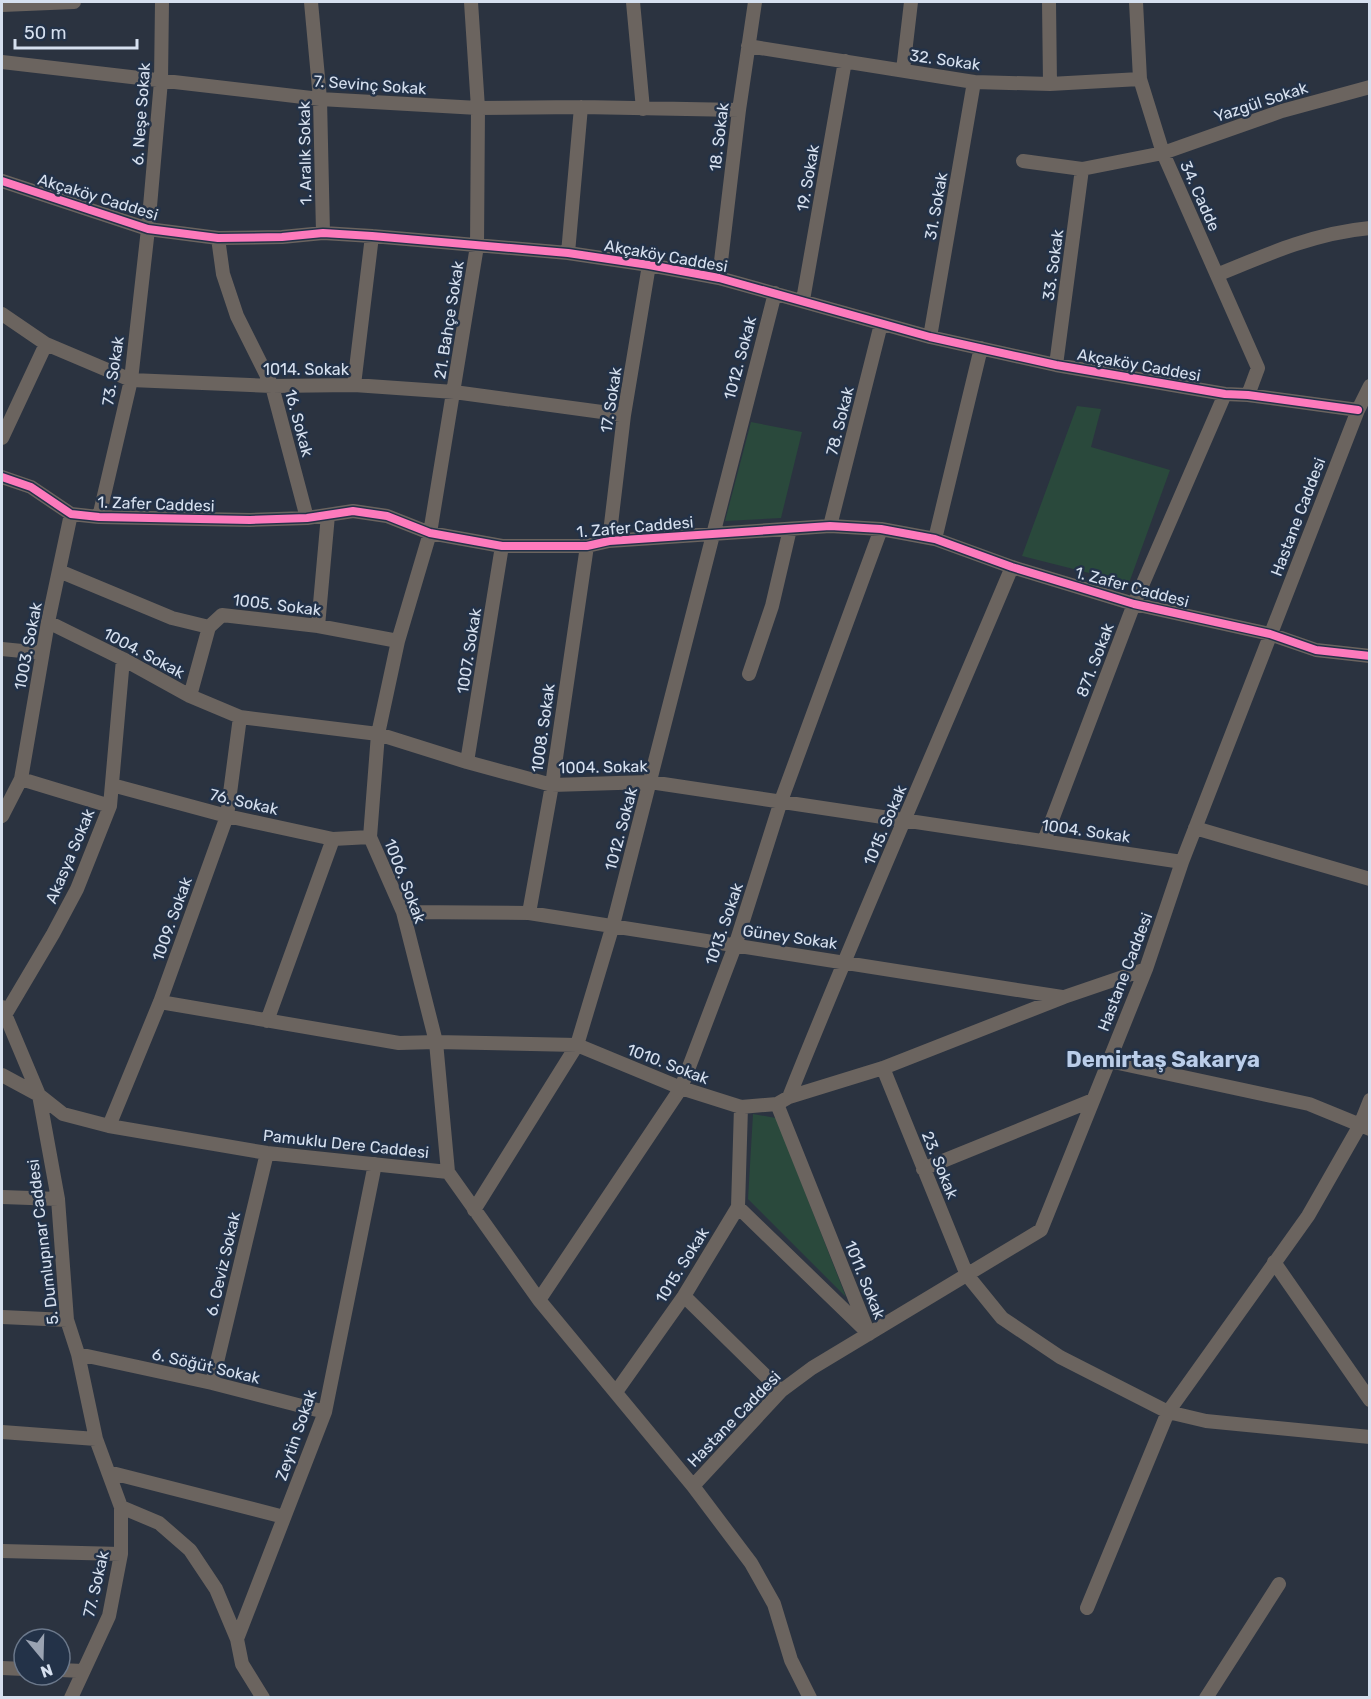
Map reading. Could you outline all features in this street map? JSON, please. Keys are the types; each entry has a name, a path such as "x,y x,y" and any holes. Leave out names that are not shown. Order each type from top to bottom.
{"street":[{"path":"2,5 74,2"},
{"name":"6. Neşe Sokak","path":"148,229 161,81 162,2"},
{"name":"1. Aralık Sokak","path":"311,2 320,99 323,233"},
{"name":"21. Bahçe Sokak","path":"430,533 477,246 478,108 471,2"},
{"path":"633,2 643,109"},
{"name":"18. Sokak","path":"719,278 739,110 755,2"},
{"path":"903,70 911,2"},
{"path":"1048,2 1050,84"},
{"name":"34. Cadde","path":"1136,2 1140,79 1164,153 1258,368 1248,395"},
{"name":"32. Sokak","path":"748,46 974,82 1050,84 1140,79"},
{"name":"7. Sevinç Sokak","path":"2,62 320,99 478,108 739,110"},
{"name":"19. Sokak","path":"803,300 845,62"},
{"name":"31. Sokak","path":"930,337 974,82"},
{"name":"Yazgül Sokak","path":"1164,153 1282,111 1370,87"},
{"path":"568,253 581,107"},
{"path":"1023,161 1082,169 1164,153"},
{"name":"33. Sokak","path":"1056,365 1082,169"},
{"name":"Akçaköy Caddesi","path":"2,181 148,229 218,238 282,237 323,233 372,236 568,253 650,265 719,278 930,337 1056,365 1226,394 1358,410"},
{"path":"1217,276 1281,248 1344,230 1370,228"},
{"name":"73. Sokak","path":"99,517 131,380 148,229"},
{"path":"354,385 372,236"},
{"name":"16. Sokak","path":"218,238 223,273 237,316 273,386 307,518"},
{"name":"17. Sokak","path":"609,541 624,415 650,265"},
{"name":"1012. Sokak","path":"474,1209 577,1045 613,925 775,292"},
{"name":"1014. Sokak","path":"2,314 46,344 131,380 273,386 354,385 454,392 624,415"},
{"name":"78. Sokak","path":"830,526 881,324"},
{"path":"2,438 46,344"},
{"path":"935,539 981,348"},
{"name":"Hastane Caddesi","path":"693,1486 781,1391 812,1368 1041,1230 1146,969 1182,862 1270,634 1358,410 1368,391"},
{"name":"871. Sokak","path":"1044,842 1134,604 1226,394"},
{"name":"1. Zafer Caddesi","path":"2,477 31,487 72,514 99,517 250,520 307,518 353,511 387,516 430,533 502,546 587,546 609,541 830,526 881,529 935,539 1012,567 1134,604 1270,634 1316,650 1370,656"},
{"name":"1003. Sokak","path":"2,816 21,779 42,653 72,514"},
{"path":"318,626 328,515"},
{"path":"749,674 772,606 790,529"},
{"name":"1013. Sokak","path":"539,1300 681,1088 735,946 781,801 881,529"},
{"name":"1006. Sokak","path":"430,533 398,641 378,734 370,837 403,912 436,1042 448,1172"},
{"name":"1007. Sokak","path":"467,762 502,546"},
{"name":"1008. Sokak","path":"529,913 552,785 587,546"},
{"name":"1015. Sokak","path":"783,1100 906,821 1012,567"},
{"path":"59,570 172,618 209,627 190,696"},
{"name":"1005. Sokak","path":"209,627 222,615 318,626 398,641"},
{"name":"1004. Sokak","path":"48,622 123,659 190,696 240,717 378,734 467,762 552,785 650,782 1182,862"},
{"path":"2,649 42,653"},
{"name":"Akasya Sokak","path":"3,1011 43,953 72,898 110,806 123,659"},
{"name":"1009. Sokak","path":"109,1126 160,1002 227,816 240,717"},
{"path":"21,779 110,806"},
{"name":"76. Sokak","path":"112,785 227,816 333,839 370,837"},
{"path":"1195,828 1370,879"},
{"path":"267,1021 333,839"},
{"name":"Güney Sokak","path":"403,912 529,913 1064,998"},
{"name":"1010. Sokak","path":"160,1002 399,1043 577,1045 681,1088 741,1107 783,1100 883,1068 1146,969"},
{"name":"5. Dumlupınar Caddesi","path":"3,1011 39,1095 58,1199 67,1320 78,1354 96,1439 121,1507"},
{"path":"1109,1061 1309,1104 1365,1127"},
{"name":"23. Sokak","path":"883,1068 967,1275 1002,1318 1060,1357 1167,1412 1206,1421 1370,1437"},
{"name":"Pamuklu Dere Caddesi","path":"2,1075 39,1095 63,1114 109,1126 267,1153 448,1172 539,1300 693,1486 752,1563 774,1604 791,1660 810,1698"},
{"name":"1011. Sokak","path":"783,1100 869,1334"},
{"path":"923,1169 1093,1100"},
{"path":"1087,1608 1167,1412 1308,1216 1365,1127 1370,1100"},
{"name":"1015. Sokak","path":"616,1392 684,1296 738,1207 741,1107"},
{"name":"6. Ceviz Sokak","path":"212,1383 267,1153"},
{"name":"Zeytin Sokak","path":"237,1639 325,1412 375,1164"},
{"path":"2,1197 58,1199"},
{"name":"1011. Sokak","path":"738,1207 869,1334"},
{"path":"1274,1262 1370,1400"},
{"path":"684,1296 781,1391"},
{"path":"2,1317 67,1320"},
{"name":"6. Söğüt Sokak","path":"78,1354 212,1383 325,1412"},
{"path":"2,1432 96,1439"},
{"path":"108,1472 284,1516"},
{"path":"121,1507 159,1523 190,1550 216,1589 237,1639 242,1664 264,1698"},
{"name":"77. Sokak","path":"71,1698 108,1616 121,1554 121,1507"},
{"path":"2,1551 121,1554"},
{"path":"1206,1698 1279,1584"},
{"path":"72,1671 83,1671"}],"green space":[{"path":"1077,406 1101,409 1091,447 1170,470 1129,583 1022,556"},
{"path":"751,422 802,432 781,518 725,521"},
{"path":"753,1114 776,1118 846,1297 748,1199"}],"cycle path":[{"path":"2,181 148,229 218,238 282,237 323,233 372,236 568,253 649,265 719,278 930,337 1056,365 1225,394 1358,410"},
{"path":"2,477 31,487 71,514 99,517 250,520 307,518 353,511 387,516 430,533 502,546 587,546 609,541 830,526 881,529 935,539 1012,567 1134,604 1270,634 1316,650 1370,656"}],"district":[{"name":"Demirtaş Sakarya","path":"1163,1059"}]}
